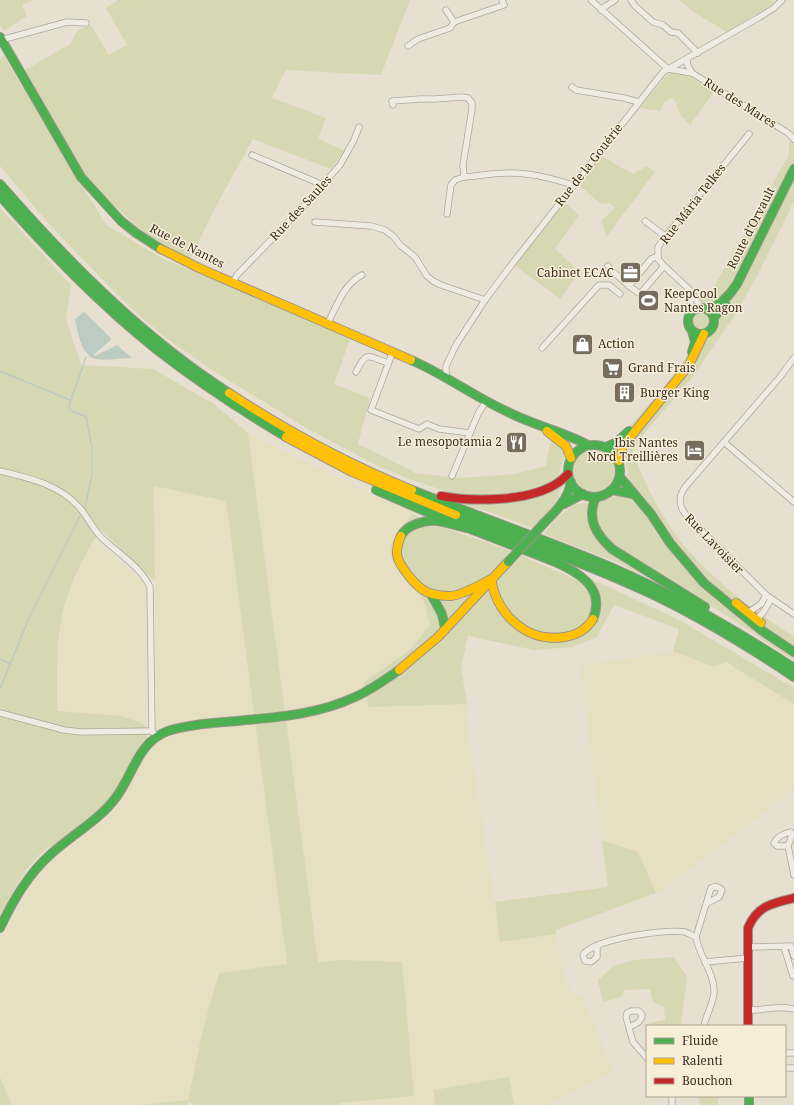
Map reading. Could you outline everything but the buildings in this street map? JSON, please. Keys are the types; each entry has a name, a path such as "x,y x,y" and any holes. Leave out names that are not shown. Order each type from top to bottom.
{"main road":[{"name":"Rue de Nantes","path":"1,39 82,177 105,204 136,233 152,244 199,268 417,362 446,377 486,402 518,418 543,428"},
{"name":"Route d'Orvault","path":"705,309 716,307 728,297 737,284 794,169"},
{"path":"619,461 623,446 689,365 704,334 711,330 714,326 714,317 730,301 742,283 794,181"},
{"path":"0,184 50,241 81,273 136,324 176,356 233,397 274,422 327,451 391,481 611,568 666,594 737,631 794,668"},
{"path":"0,196 34,235 78,281 116,316 156,350 236,408 288,439 337,464 400,493 624,581 712,627 757,653 794,677"},
{"path":"606,447 617,442 626,435 682,370 692,352 695,342 688,323 690,313 696,309 705,309 714,317"},
{"path":"692,331 704,334"},
{"path":"543,428 588,445"},
{"path":"543,428 566,446 571,458"},
{"path":"561,506 567,496 569,463 571,458 579,449 588,445 599,444 606,447 619,461 621,471 620,477 616,486 607,494 596,497 583,494 574,487 569,478"},
{"path":"337,464 342,472 370,487 560,565 582,577 595,594 597,604 595,614 589,625 577,634 562,638 539,636 520,627 505,613 494,597 491,579"},
{"path":"620,477 651,514 670,543 704,583 761,630 794,651"},
{"path":"391,481 400,480 428,492 447,497 486,500 511,497 541,490 569,478"},
{"path":"612,490 633,494"},
{"path":"0,928 16,897 28,878 41,862 86,827 109,806 154,734 197,725 268,718 304,712 343,702 367,691 397,673 414,659 561,506 583,494"},
{"path":"596,497 592,505 592,519 597,532 604,542 612,549 732,624 737,631"},
{"path":"467,528 444,522 428,521 412,526 404,532 398,543 398,558 404,569 416,584 430,594 453,596 491,579"},
{"path":"505,543 561,562 632,590 641,590"},
{"path":"690,567 749,612 794,651"},
{"path":"430,594 442,614 445,628"},
{"path":"748,1025 748,928 751,919 766,905 794,898"}],"street":[{"path":"408,46 418,39 450,28 454,22 504,5 502,0"},
{"path":"591,0 668,69"},
{"path":"601,10 615,0"},
{"path":"631,0 635,6 653,22 663,25 671,32 678,34 698,53"},
{"name":"Rue de la Gouérie","path":"446,377 446,366 456,345 485,300 574,184 663,72 758,18 774,8 782,0"},
{"path":"446,10 454,22"},
{"path":"1,39 67,22 86,23"},
{"name":"Rue des Mares","path":"688,58 687,64 692,73"},
{"name":"Rue des Mares","path":"668,69 692,73 791,133 794,139"},
{"path":"572,87 576,90 639,102"},
{"path":"393,105 392,101 420,99 435,100 462,97 468,98 472,103 472,110 463,165 464,177"},
{"name":"Rue des Saules","path":"233,282 237,275 303,207 340,165 354,140 359,127"},
{"name":"Rue Mária Telkes","path":"705,309 691,291 658,259 658,247 665,236 748,134"},
{"path":"252,155 323,185"},
{"path":"447,214 451,185 455,180 464,177 507,173 526,174 574,184"},
{"path":"646,221 665,236"},
{"path":"316,222 371,226 385,230 394,237 400,246 415,257 427,276 433,281 440,285 485,300"},
{"path":"629,286 651,259 658,256"},
{"path":"608,266 629,286 640,294 664,266"},
{"path":"328,323 343,293 354,278 362,274"},
{"path":"542,348 599,285 609,285 620,294"},
{"path":"690,313 691,291"},
{"path":"393,352 371,410 419,430 427,424 439,429 470,434"},
{"path":"356,372 363,358 365,357 369,356 388,363"},
{"name":"Rue Lavoisier","path":"769,597 686,515 680,506 679,501 682,491 780,377 794,358"},
{"path":"452,476 478,414 486,402"},
{"path":"724,442 794,502"},
{"path":"0,471 40,481 59,490 79,507 101,538 131,563 150,586 154,734 81,732 64,730 0,713"},
{"path":"749,612 769,597"},
{"path":"769,597 794,614"},
{"path":"736,609 749,617 757,619 761,615 769,597"},
{"path":"788,846 794,875"},
{"path":"704,1025 714,994 710,974 697,945 696,937 706,904"},
{"path":"597,946 632,936 658,932 684,932 696,937"},
{"path":"748,947 791,946 794,956"},
{"path":"784,947 792,976 794,976"},
{"path":"705,962 748,958"},
{"path":"747,1010 755,1011 785,1007 793,1009"},
{"path":"629,1027 633,1042 646,1057"}],"shaded area":[{"path":"84,312 111,338 110,341 94,354 95,356 117,345 132,358 100,360 87,354 81,343 75,319"},
{"path":"248,433 413,513 399,530 391,546 392,559 406,582 421,596 430,625 411,649 363,683 369,707 467,704 466,715 500,941 556,934 564,977 575,996 582,996 614,1071 548,1105 514,1105 509,1078 435,1105 340,1105 402,962 343,960 318,963"},
{"path":"154,486 226,501 287,965 219,973 202,1033 188,1101 141,1105 12,1105 0,1077 0,941 35,879 47,864 97,826 113,810 144,756 155,743"},
{"path":"94,540 142,581 145,593 146,725 121,716 57,711 57,668 61,621 82,562"},
{"path":"673,651 714,667 726,662 794,704 794,789 662,891 656,893 638,852 602,840 580,666"}],"green space":[{"path":"0,0 33,0 22,5 27,16 4,31 0,25"},
{"path":"118,0 410,0 381,75 286,70 272,98 326,118 318,138 344,151 331,169 253,139 214,210 190,260 143,232 97,190 86,177 25,70 70,44 77,31 91,25 109,55 127,45 106,8"},
{"path":"680,0 771,0 774,3 727,32 692,11"},
{"path":"4,56 106,225 167,261 239,288 350,339 334,384 370,398 358,444 416,473 458,478 514,474 546,466 551,438 565,453 559,474 564,487 559,491 559,499 533,528 493,513 464,505 457,495 409,479 372,463 303,426 212,370 166,338 132,309 47,222 0,166 0,59"},
{"path":"672,72 690,77 714,92 690,125 680,115 675,100 671,98 665,101 660,111 640,108 665,77"},
{"path":"794,133 794,201 759,272 735,315 692,378 646,431 632,452 645,482 672,530 686,548 719,581 737,596 794,637 794,661 730,618 669,580 659,584 621,564 544,534 556,518 576,504 599,502 621,495 629,480 625,456 627,448 617,437 624,432 644,410 681,366 690,349 691,338 686,331 686,315 690,309 689,298 699,296 713,288 789,155 789,142"},
{"path":"601,156 633,174 647,166 655,172 607,236 601,221 615,208 609,203 601,204 580,186"},
{"path":"564,202 579,215 555,249 580,272 560,299 514,265"},
{"path":"0,208 71,285 66,320 81,365 153,369 214,404 248,433 318,962 343,960 402,962 414,1096 340,1103 340,1105 194,1105 189,1101 187,1105 141,1105 188,1100 202,1033 219,973 287,964 226,501 154,486 155,581 101,530 88,550 76,574 63,611 59,633 57,711 122,716 146,725 147,739 125,778 106,803 89,821 76,828 40,854 27,869 16,886 0,919"},
{"path":"596,448 609,452 615,458 619,471 615,484 609,490 596,494 583,490 577,484 573,471 577,458 583,452"},
{"path":"413,513 435,527 448,529 511,551 495,569 504,573 522,556 579,581 592,579 681,621 794,688 794,704 726,662 714,667 673,651 679,629 614,605 597,637 572,647 534,650 468,636 461,667 467,704 369,707 363,683 411,649 430,625 421,596 406,582 392,559 390,546 399,530"},
{"path":"602,840 638,852 656,893 556,930 556,934 500,942 495,902 608,887"},
{"path":"674,957 687,977 681,1025 651,1025 649,1023 665,1020 664,1007 653,1002 650,989 624,990 623,996 603,1002 598,980 613,966 635,960"},
{"path":"0,1077 12,1105 0,1105"},
{"path":"509,1077 514,1105 435,1105 434,1090"},
{"path":"698,1097 718,1097 718,1105 700,1105"}],"waterway":[{"path":"85,507 92,475 92,447 86,417 70,410 69,406 86,357"},
{"path":"0,371 70,400"},
{"path":"0,689 29,618 80,516"},
{"path":"0,659 10,664"}],"traffic: fast":[{"path":"0,37 81,177 121,221 136,233 161,249"},
{"path":"708,310 717,306 724,300 737,284 794,169"},
{"path":"0,184 52,242 107,297 166,348 229,393"},
{"path":"0,196 74,276 156,349 203,384 286,437"},
{"path":"714,317 726,305"},
{"path":"701,308 710,312 714,321 710,330 701,334 692,330 688,321 692,312 701,308"},
{"path":"692,331 695,342 692,352"},
{"path":"411,360 516,416 588,445"},
{"path":"606,447 617,442 629,431"},
{"path":"589,445 599,445 608,449 616,457 620,466 620,471 620,476 616,485 608,493 599,497 589,497 580,493 572,485 568,476 568,466 572,457 580,449 589,445"},
{"path":"620,477 651,514 670,543 704,583 761,630 794,652"},
{"path":"545,522 558,509 565,499 571,482"},
{"path":"376,490 429,513 553,561 572,570 593,589 596,598 596,608 593,619"},
{"path":"412,490 563,548 637,579 706,614 794,668"},
{"path":"612,490 633,494"},
{"path":"564,504 583,494"},
{"path":"596,497 593,505 592,519 601,538 612,549 705,607"},
{"path":"456,515 598,570 664,600 721,631 794,677"},
{"path":"401,536 403,532 411,526 427,521 440,522 467,528"},
{"path":"508,562 545,522"},
{"path":"431,594 442,614 445,628"},
{"path":"0,928 16,898 35,870 59,847 94,820 110,805 123,787 143,750 158,736 168,731 187,726 288,716 315,711 355,697 399,670"},
{"path":"749,1097 749,1105"}],"traffic: slow":[{"path":"161,249 199,268 411,360"},
{"path":"619,461 623,446 689,365 704,334"},
{"path":"229,393 273,421 318,446 412,490"},
{"path":"547,431 566,446 571,458"},
{"path":"286,437 352,472 456,515"},
{"path":"401,536 397,547 398,559 409,576 418,586 427,592 442,596 461,594 491,579 494,592 507,615 526,631 538,636 551,638 574,635 585,629 593,619"},
{"path":"399,670 438,637 508,562"},
{"path":"736,603 761,623"}],"traffic: jam":[{"path":"441,496 469,499 502,499 518,497 547,489 559,482 568,474"},
{"path":"748,1025 748,928 761,910 772,904 794,898"}],"place":[{"name":"Cabinet ECAC","path":"630,273"},
{"name":"KeepCool Nantes Ragon","path":"649,301"},
{"name":"Action","path":"583,344"},
{"name":"Grand Frais","path":"612,368"},
{"name":"Burger King","path":"624,393"},
{"name":"Le mesopotamia 2","path":"517,442"},
{"name":"Ibis Nantes Nord Treillières","path":"694,450"}]}
